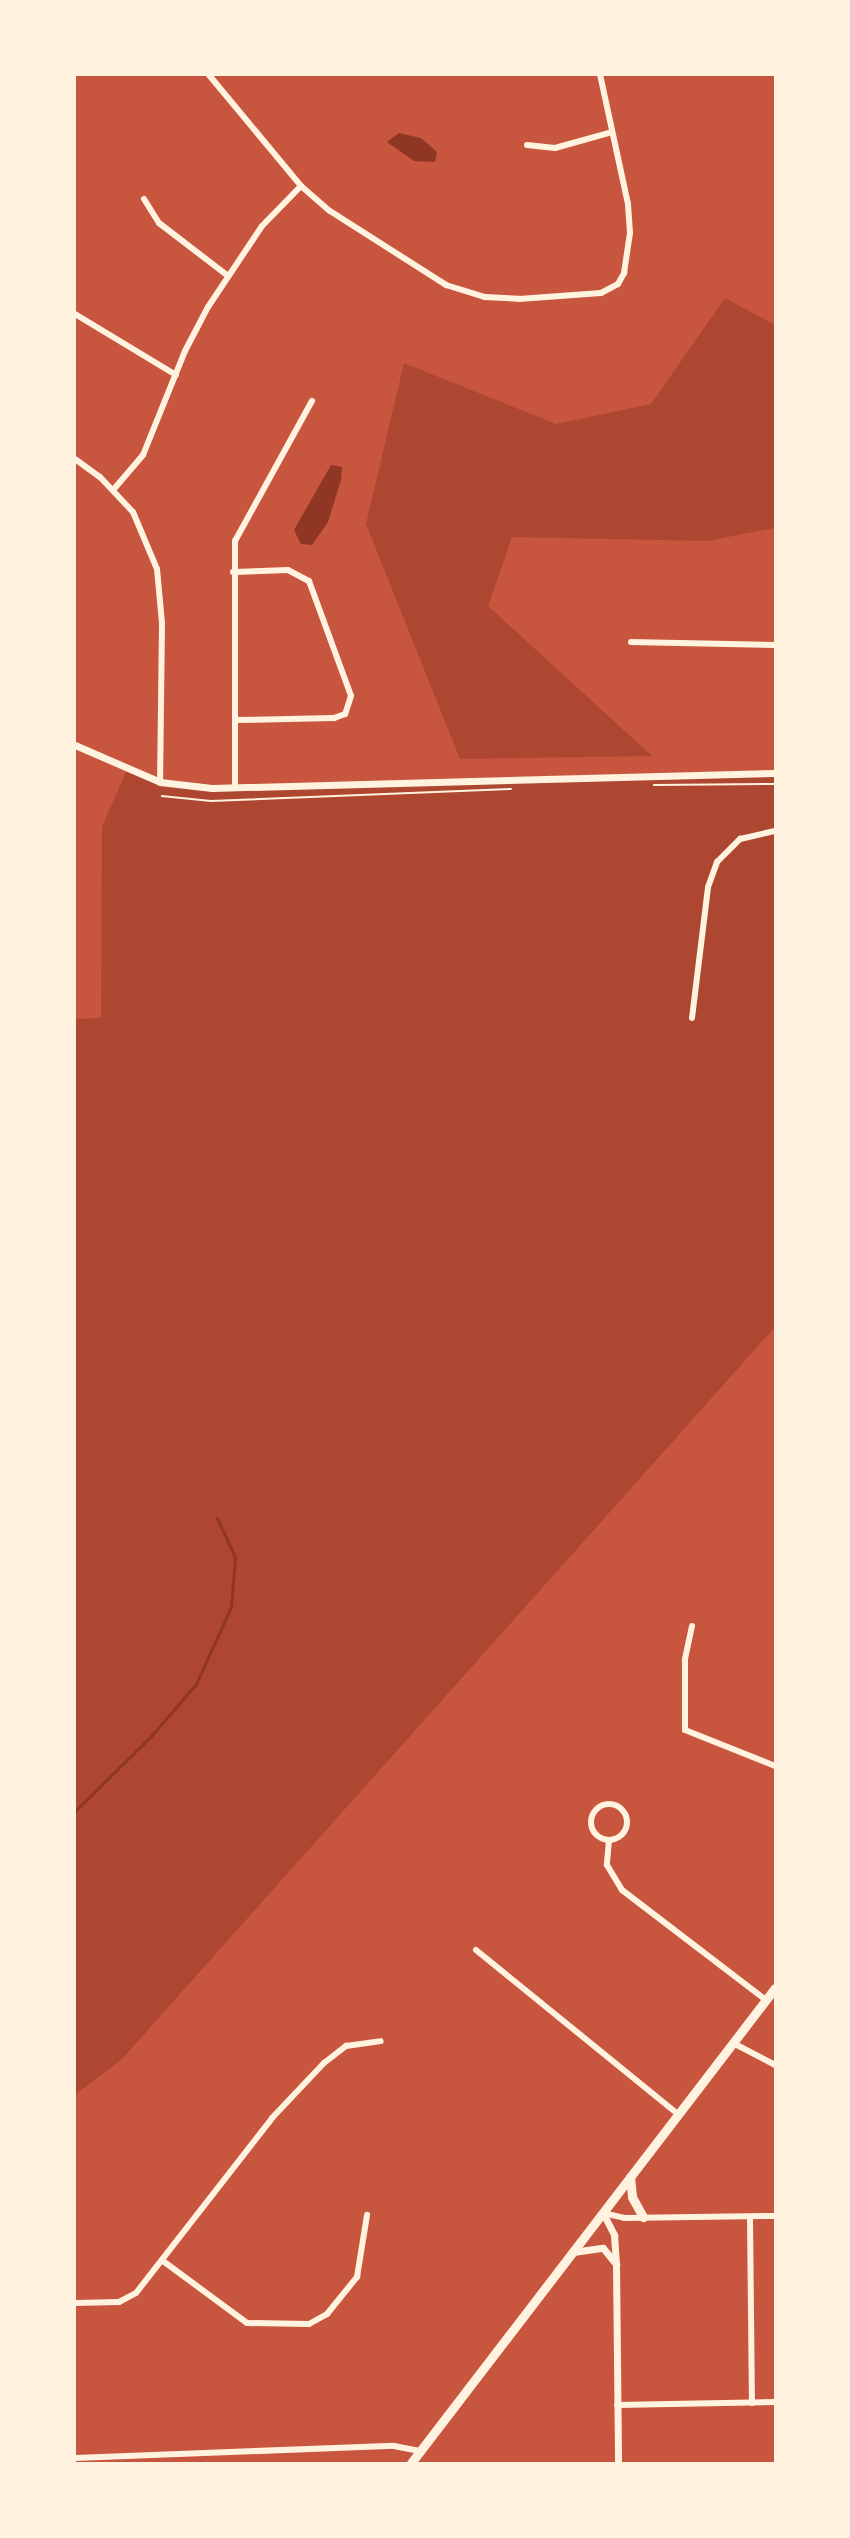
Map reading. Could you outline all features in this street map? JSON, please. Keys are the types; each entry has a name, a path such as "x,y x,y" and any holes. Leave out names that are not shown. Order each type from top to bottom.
{"main road":[{"path":"411,2463 775,1988"},
{"path":"630,2177 632,2197 643,2217"}],"street":[{"path":"209,75 301,186 406,262 446,285 498,298 546,298 613,288 624,273 630,233 600,75"},
{"path":"527,145 540,150 555,148 612,132"},
{"path":"114,489 143,455 197,325 262,226 301,186"},
{"path":"144,199 159,223 228,276"},
{"path":"75,314 176,375"},
{"path":"236,787 233,554 241,524 312,401"},
{"path":"75,459 114,489 144,530 159,579 160,782"},
{"path":"233,572 288,570 309,581 351,696 345,714 334,718 235,720"},
{"path":"631,642 775,645"},
{"path":"75,745 160,782 236,787 775,773"},
{"path":"692,1018 708,887 717,862 740,839 775,831"},
{"path":"692,1626 685,1660 685,1730 775,1766"},
{"path":"608,1804 619,1807 627,1822 620,1837 609,1840 597,1836 591,1825 593,1814 608,1804"},
{"path":"609,1840 608,1865 617,1885 766,2000"},
{"path":"476,1950 678,2114"},
{"path":"75,2303 126,2300 136,2293 272,2118 324,2063 346,2046 381,2041"},
{"path":"733,2043 775,2065"},
{"path":"603,2213 643,2217 775,2216"},
{"path":"603,2213 614,2235 616,2265 618,2463"},
{"path":"163,2260 247,2323 309,2324 327,2314 357,2277 367,2215"},
{"path":"750,2217 752,2403"},
{"path":"573,2252 586,2247 603,2248 616,2265"},
{"path":"617,2405 775,2402"},
{"path":"75,2458 394,2446 420,2451"},
{"path":"198,2455 198,2463"}],"path":[{"path":"648,785 775,784"},
{"path":"162,796 211,801 520,789"}],"shaded area":[{"path":"399,133 421,138 437,152 435,162 414,161 387,142"},
{"path":"725,298 775,325 775,528 707,541 512,537 488,606 652,756 460,759 366,524 404,363 556,424 651,404"},
{"path":"331,465 342,467 341,480 328,522 312,545 301,544 294,530"},
{"path":"127,770 184,786 775,773 775,1327 122,2059 75,2095 75,1019 101,1018 102,826"}],"waterway":[{"path":"75,1811 152,1735 196,1684 231,1607 235,1557 217,1518"}]}
